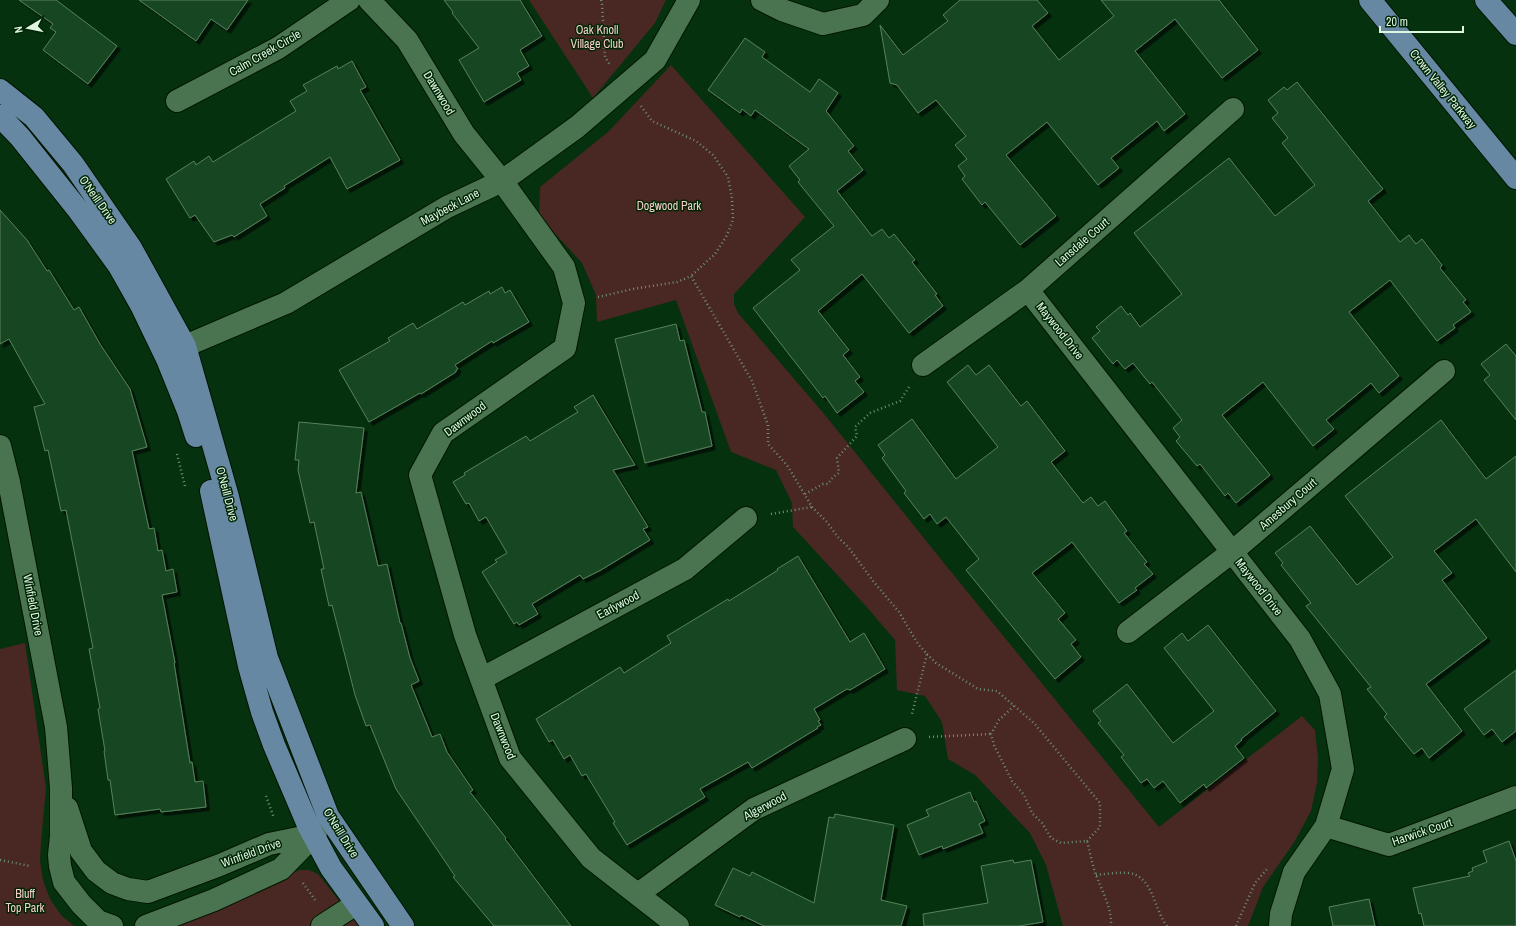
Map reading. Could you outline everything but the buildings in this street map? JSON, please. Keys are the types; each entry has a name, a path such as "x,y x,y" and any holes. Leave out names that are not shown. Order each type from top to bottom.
{"main road":[{"name":"Crown Valley Parkway","path":"1370,0 1516,178"},
{"path":"1486,0 1516,34"},
{"name":"O'Neill Drive","path":"0,90 34,117 73,164 131,248 185,346 228,497 267,658 328,816 403,926"},
{"name":"O'Neill Drive","path":"0,116 20,137 74,204 119,266 141,305 167,359 188,410 206,470 250,666 262,712 274,745 313,834 331,868 373,926"}],"street":[{"name":"Calm Creek Circle","path":"177,101 278,48 349,0"},
{"name":"Dawnwood","path":"369,0 407,40 464,134 502,181 564,267 574,303 565,348 443,433 420,475 465,635 510,758 591,858 678,926"},
{"name":"Maybeck Lane","path":"167,359 185,346 286,303 447,207 502,181 577,127 655,60 689,0"},
{"path":"762,0 782,10 823,24 863,15 878,0"},
{"name":"Lansdale Court","path":"923,365 1028,290 1233,109"},
{"name":"Maywood Drive","path":"1028,290 1300,638 1330,694 1343,769 1326,826 1294,872 1281,914 1280,926"},
{"name":"Amesbury Court","path":"1128,632 1232,552 1444,371"},
{"name":"Winfield Drive","path":"0,446 5,483 56,727 61,788 61,836 59,855 64,882 81,904 98,921 112,926"},
{"name":"Earlywood","path":"481,679 685,569 746,518"},
{"name":"Algerwood","path":"638,894 754,809 906,739"},
{"name":"Winfield Drive","path":"61,788 81,851 96,871 112,883 128,889 148,892 220,865 269,844 287,850"},
{"name":"Harwick Court","path":"1326,826 1390,844 1516,797"},
{"name":"Winfield Drive","path":"146,926 214,900 281,870 287,850 332,823"},
{"path":"326,924 356,904"}],"path":[{"path":"574,303 633,289 677,282 691,276 715,254 726,237 733,220 732,199 728,177 713,155 696,141 652,121 605,57 601,0"},
{"path":"691,276 752,381 768,425 768,444 787,465 812,507 827,522 836,536 849,548 872,581 899,612 918,644 936,664 978,689 997,691 1034,723 1100,803 1100,827 1087,841 1061,843 1051,838 1042,824 1032,813 1024,795 1012,781 994,745 991,734 999,720 1014,706"},
{"path":"805,494 823,484 828,484 838,473 837,458 857,436 855,427 870,413 900,401 923,365"},
{"path":"176,451 186,489"},
{"path":"746,518 812,507"},
{"path":"927,654 906,739 991,734"},
{"path":"265,794 287,850 326,924"},
{"path":"1087,841 1096,875 1105,894 1111,919 1111,926"},
{"path":"0,860 30,866"},
{"path":"1096,875 1129,873 1140,877 1150,889 1162,920 1167,926"}],"green space":[{"name":"Oak Knoll Village Club","path":"529,0 666,0 655,23 593,98"},
{"name":"Dogwood Park","path":"671,65 805,217 734,294 734,304 738,313 825,415 1159,827 1302,716 1315,730 1318,758 1317,783 1311,811 1295,841 1263,887 1248,926 1063,926 1046,865 1030,833 975,775 948,759 942,722 925,696 897,690 895,640 793,527 792,503 776,470 731,452 676,300 597,322 596,295 582,263 539,216 540,187 608,132"},
{"name":"Bluff Top Park","path":"25,643 46,788 40,861 43,880 50,899 61,915 74,926 0,926 0,649"},
{"path":"300,870 309,870 318,874 359,926 166,926 259,885"}]}
